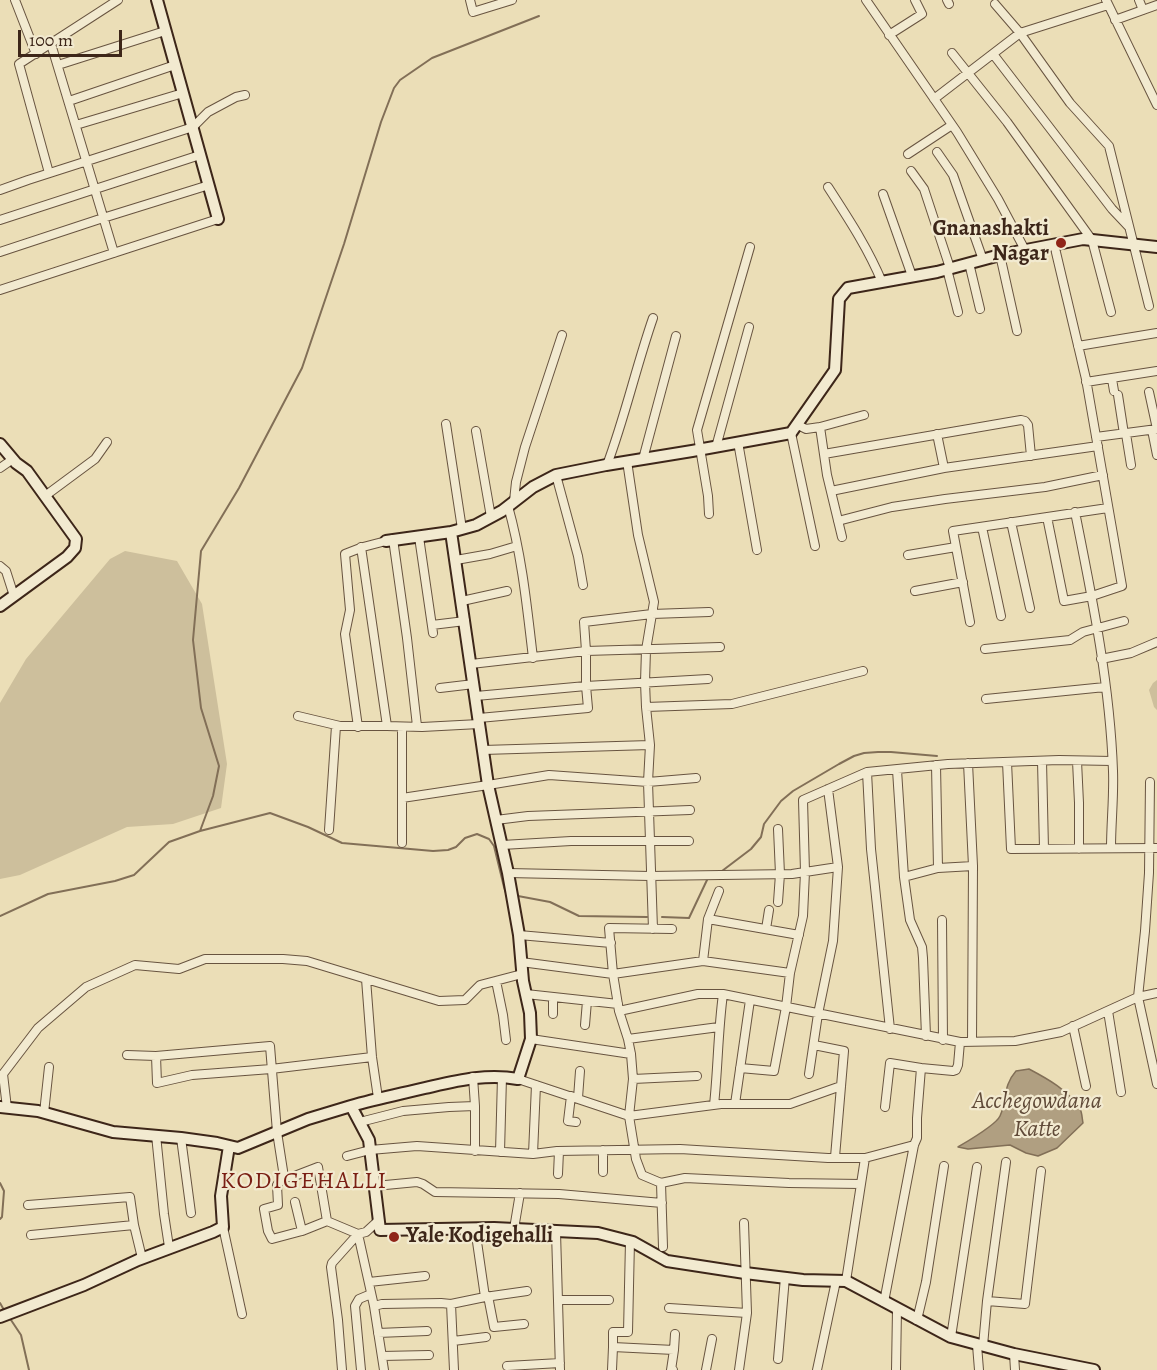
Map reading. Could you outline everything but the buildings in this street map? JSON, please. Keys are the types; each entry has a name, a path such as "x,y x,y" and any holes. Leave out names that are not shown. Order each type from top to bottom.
{"street":[{"path":"15,0 36,54"},
{"path":"49,173 19,64 118,0"},
{"path":"0,290 218,219 157,0"},
{"path":"470,0 473,12 512,0"},
{"path":"866,0 952,125 998,199 1025,250"},
{"path":"889,35 921,14 915,0"},
{"path":"1139,0 1143,10"},
{"path":"934,99 1020,33 1107,2 1157,105"},
{"path":"995,4 1020,33 1070,103 1108,146 1149,306"},
{"path":"1116,20 1157,5"},
{"path":"58,65 165,31"},
{"path":"51,44 114,253"},
{"path":"952,53 1007,122 1092,240 1111,312"},
{"path":"993,54 1106,201 1130,228"},
{"path":"69,101 175,65"},
{"path":"1146,84 1157,82"},
{"path":"76,125 183,93"},
{"path":"0,190 193,127 208,112 245,94"},
{"path":"908,154 952,125"},
{"path":"937,152 953,176 983,260"},
{"path":"0,220 200,155"},
{"path":"911,171 924,189 948,269 958,312"},
{"path":"0,252 209,185"},
{"path":"828,187 859,234 882,282"},
{"path":"883,194 912,276"},
{"path":"815,546 794,429 835,370 839,299 848,288 948,269 1000,255 1083,239 1157,247"},
{"path":"1047,517 1064,601 1092,596 1122,586 1086,382 1054,244"},
{"path":"709,514 698,430 750,247"},
{"path":"1000,255 1017,331"},
{"path":"969,263 980,309"},
{"path":"607,465 653,318"},
{"path":"716,447 749,327"},
{"path":"1078,346 1157,333"},
{"path":"533,658 525,587 511,504 525,447 562,335"},
{"path":"643,459 676,336"},
{"path":"1086,382 1157,371"},
{"path":"1112,379 1131,465"},
{"path":"1149,392 1157,455"},
{"path":"358,727 345,634 350,610 345,554 361,547 390,540 451,532 476,525 511,504 533,487 556,475 716,447 794,429 820,427 864,415"},
{"path":"824,454 1025,420 1028,425 1031,456"},
{"path":"446,424 462,529"},
{"path":"820,427 842,537"},
{"path":"1096,438 1155,430"},
{"path":"476,431 491,517"},
{"path":"937,435 944,468"},
{"path":"45,496 95,459 107,442"},
{"path":"738,442 757,550"},
{"path":"0,444 27,471 76,539 75,548 67,557 0,606"},
{"path":"831,491 944,468 1098,446"},
{"path":"0,468 13,459"},
{"path":"627,462 638,535 654,602 646,650 645,682 650,746 648,782 653,929"},
{"path":"556,475 578,556 583,585"},
{"path":"838,521 892,507 1045,488 1103,475"},
{"path":"970,622 953,531 1108,508"},
{"path":"1075,512 1092,596 1108,705 1112,761 1111,849"},
{"path":"1011,522 1029,608"},
{"path":"982,527 1001,616"},
{"path":"451,532 488,786 508,873 519,936 522,974 530,1013 531,1039 518,1079"},
{"path":"419,537 433,629 465,621"},
{"path":"390,540 407,638 417,726"},
{"path":"456,560 517,546"},
{"path":"361,547 387,726"},
{"path":"908,555 956,547"},
{"path":"0,566 6,571 14,596"},
{"path":"915,591 963,582"},
{"path":"462,601 507,591"},
{"path":"298,716 336,726 402,727 479,721 588,708 584,622 652,614 709,612"},
{"path":"985,649 1070,640 1083,632 1124,621"},
{"path":"1101,659 1131,653 1157,642"},
{"path":"471,664 586,651 720,647"},
{"path":"646,707 732,704 863,670"},
{"path":"440,688 475,690 708,679"},
{"path":"986,699 1105,687"},
{"path":"329,830 336,726"},
{"path":"402,727 402,843"},
{"path":"483,750 650,746"},
{"path":"1077,760 1079,849"},
{"path":"1042,761 1044,849"},
{"path":"740,1068 774,1071 790,973 803,916 806,872 803,800 867,772 968,763 1112,761"},
{"path":"1007,762 1011,849 1153,848"},
{"path":"968,763 973,866 972,1042"},
{"path":"936,765 938,868"},
{"path":"897,770 904,877 910,920 922,947 926,1036"},
{"path":"867,772 871,849 890,1029"},
{"path":"402,798 549,775 648,782 696,778"},
{"path":"1150,782 1153,848 1138,998 1157,1084"},
{"path":"809,1074 833,941 838,867 828,789"},
{"path":"496,820 528,816 690,810"},
{"path":"778,829 780,874 778,902"},
{"path":"502,844 689,841"},
{"path":"904,877 938,868 973,866"},
{"path":"508,873 650,876 780,874 838,867"},
{"path":"703,961 708,920 719,891"},
{"path":"766,929 769,910"},
{"path":"708,920 799,934"},
{"path":"942,920 943,1040"},
{"path":"672,929 609,928 618,1008 631,1054 633,1079 628,1116 636,1159 642,1175 661,1183 685,1179 861,1184"},
{"path":"519,936 610,943"},
{"path":"522,974 480,985 465,1000 440,1001 307,961 283,958 205,959 179,969 135,965 86,987 38,1028 3,1074 3,1108 38,1111 113,1132 181,1138 238,1148 308,1119 351,1106 473,1077 518,1079 628,1116 714,1105 790,1104 841,1086"},
{"path":"521,962 613,974 703,961 790,973"},
{"path":"366,979 372,1058 378,1098"},
{"path":"496,981 506,1040"},
{"path":"526,994 587,1001 618,1008 698,993 723,994 943,1040 972,1042 1015,1041 1061,1032 1138,998 1157,993"},
{"path":"714,1105 723,994"},
{"path":"553,1014 554,997"},
{"path":"735,1104 750,1000"},
{"path":"585,1025 587,1001"},
{"path":"1108,1011 1121,1092"},
{"path":"1073,1026 1086,1086"},
{"path":"628,1039 719,1027"},
{"path":"531,1039 631,1054"},
{"path":"885,1107 890,1064 953,1071 958,1065 960,1042"},
{"path":"813,1044 844,1051 835,1158"},
{"path":"127,1055 156,1056 270,1046 277,1132 284,1178"},
{"path":"156,1056 157,1083 192,1075 372,1058"},
{"path":"44,1113 49,1067"},
{"path":"884,1302 917,1138 916,1118 921,1068"},
{"path":"576,1122 568,1121 580,1071"},
{"path":"633,1079 697,1076"},
{"path":"473,1077 475,1151"},
{"path":"500,1152 502,1077"},
{"path":"533,1154 536,1085"},
{"path":"351,1106 369,1140 380,1230 475,1228 598,1233 630,1241 668,1261 803,1280 841,1281 951,1337 1059,1366 1094,1370"},
{"path":"360,1122 403,1112 475,1106"},
{"path":"156,1135 169,1247"},
{"path":"181,1138 190,1213"},
{"path":"347,1156 370,1150 417,1146 533,1154 559,1151 680,1149 865,1158 914,1145"},
{"path":"229,1146 220,1196 223,1227 242,1314"},
{"path":"603,1150 603,1172"},
{"path":"558,1174 559,1151"},
{"path":"817,1370 841,1281 865,1158"},
{"path":"979,1370 980,1345 1006,1162"},
{"path":"917,1320 926,1282 944,1166"},
{"path":"327,1221 318,1167 284,1178 277,1185 278,1205 264,1209 268,1231 272,1239 327,1221 358,1234"},
{"path":"951,1337 977,1167"},
{"path":"987,1301 1025,1304 1041,1171"},
{"path":"375,1186 417,1182 435,1192 559,1194 662,1203"},
{"path":"661,1183 663,1247"},
{"path":"514,1229 520,1193"},
{"path":"28,1206 130,1197 142,1258"},
{"path":"295,1202 302,1231"},
{"path":"342,1370 331,1267 358,1234 366,1232 379,1220"},
{"path":"739,1370 747,1313 744,1223"},
{"path":"31,1234 134,1226"},
{"path":"0,1317 223,1227"},
{"path":"475,1228 486,1297 494,1327 524,1324"},
{"path":"507,1366 560,1367 556,1232"},
{"path":"358,1234 374,1306 384,1370"},
{"path":"612,1370 613,1332 628,1332 630,1241"},
{"path":"369,1282 425,1276"},
{"path":"778,1359 785,1277"},
{"path":"374,1306 451,1304 527,1291"},
{"path":"361,1370 355,1305 359,1299 371,1294"},
{"path":"559,1300 609,1300"},
{"path":"451,1304 454,1370"},
{"path":"669,1308 747,1313"},
{"path":"896,1370 897,1309"},
{"path":"378,1333 427,1331"},
{"path":"672,1370 675,1334"},
{"path":"453,1341 486,1337"},
{"path":"706,1370 711,1339"},
{"path":"613,1347 674,1350"},
{"path":"1014,1354 1015,1370"},
{"path":"382,1356 429,1355"}],"shaded area":[{"path":"125,551 177,561 202,604 227,764 221,808 173,824 127,827 20,875 0,879 0,703 26,659 110,559"},
{"path":"1157,680 1157,710 1149,690"}],"water":[{"name":"Acchegowdana Katte","path":"1029,1069 1070,1096 1081,1110 1083,1123 1057,1148 1038,1156 1010,1145 968,1149 958,1147 997,1120 1012,1077 1016,1071"}],"waterway":[{"path":"200,831 213,796 219,766 201,708 193,640 201,551 239,488 302,368 394,88 400,80 432,58 539,16"},
{"path":"722,871 751,849 761,837 764,824 781,801 793,791 839,764 864,753 891,752 937,756"},
{"path":"0,916 48,894 134,875 169,842 200,831 270,813 342,843 433,851 456,847 465,838 477,834 489,839 494,846 506,893"},
{"path":"662,917 689,918 707,880"},
{"path":"518,896 550,902 579,916 647,917"},
{"path":"0,1183 4,1191 0,1219"},
{"path":"0,1303 4,1310"},
{"path":"9,1317 21,1335 29,1370"}],"place":[{"name":"Gnanashakti Nagar","path":"1061,243"},
{"name":"Yale Kodigehalli","path":"394,1237"}],"district":[{"name":"KODIGEHALLI","path":"304,1182"}]}
